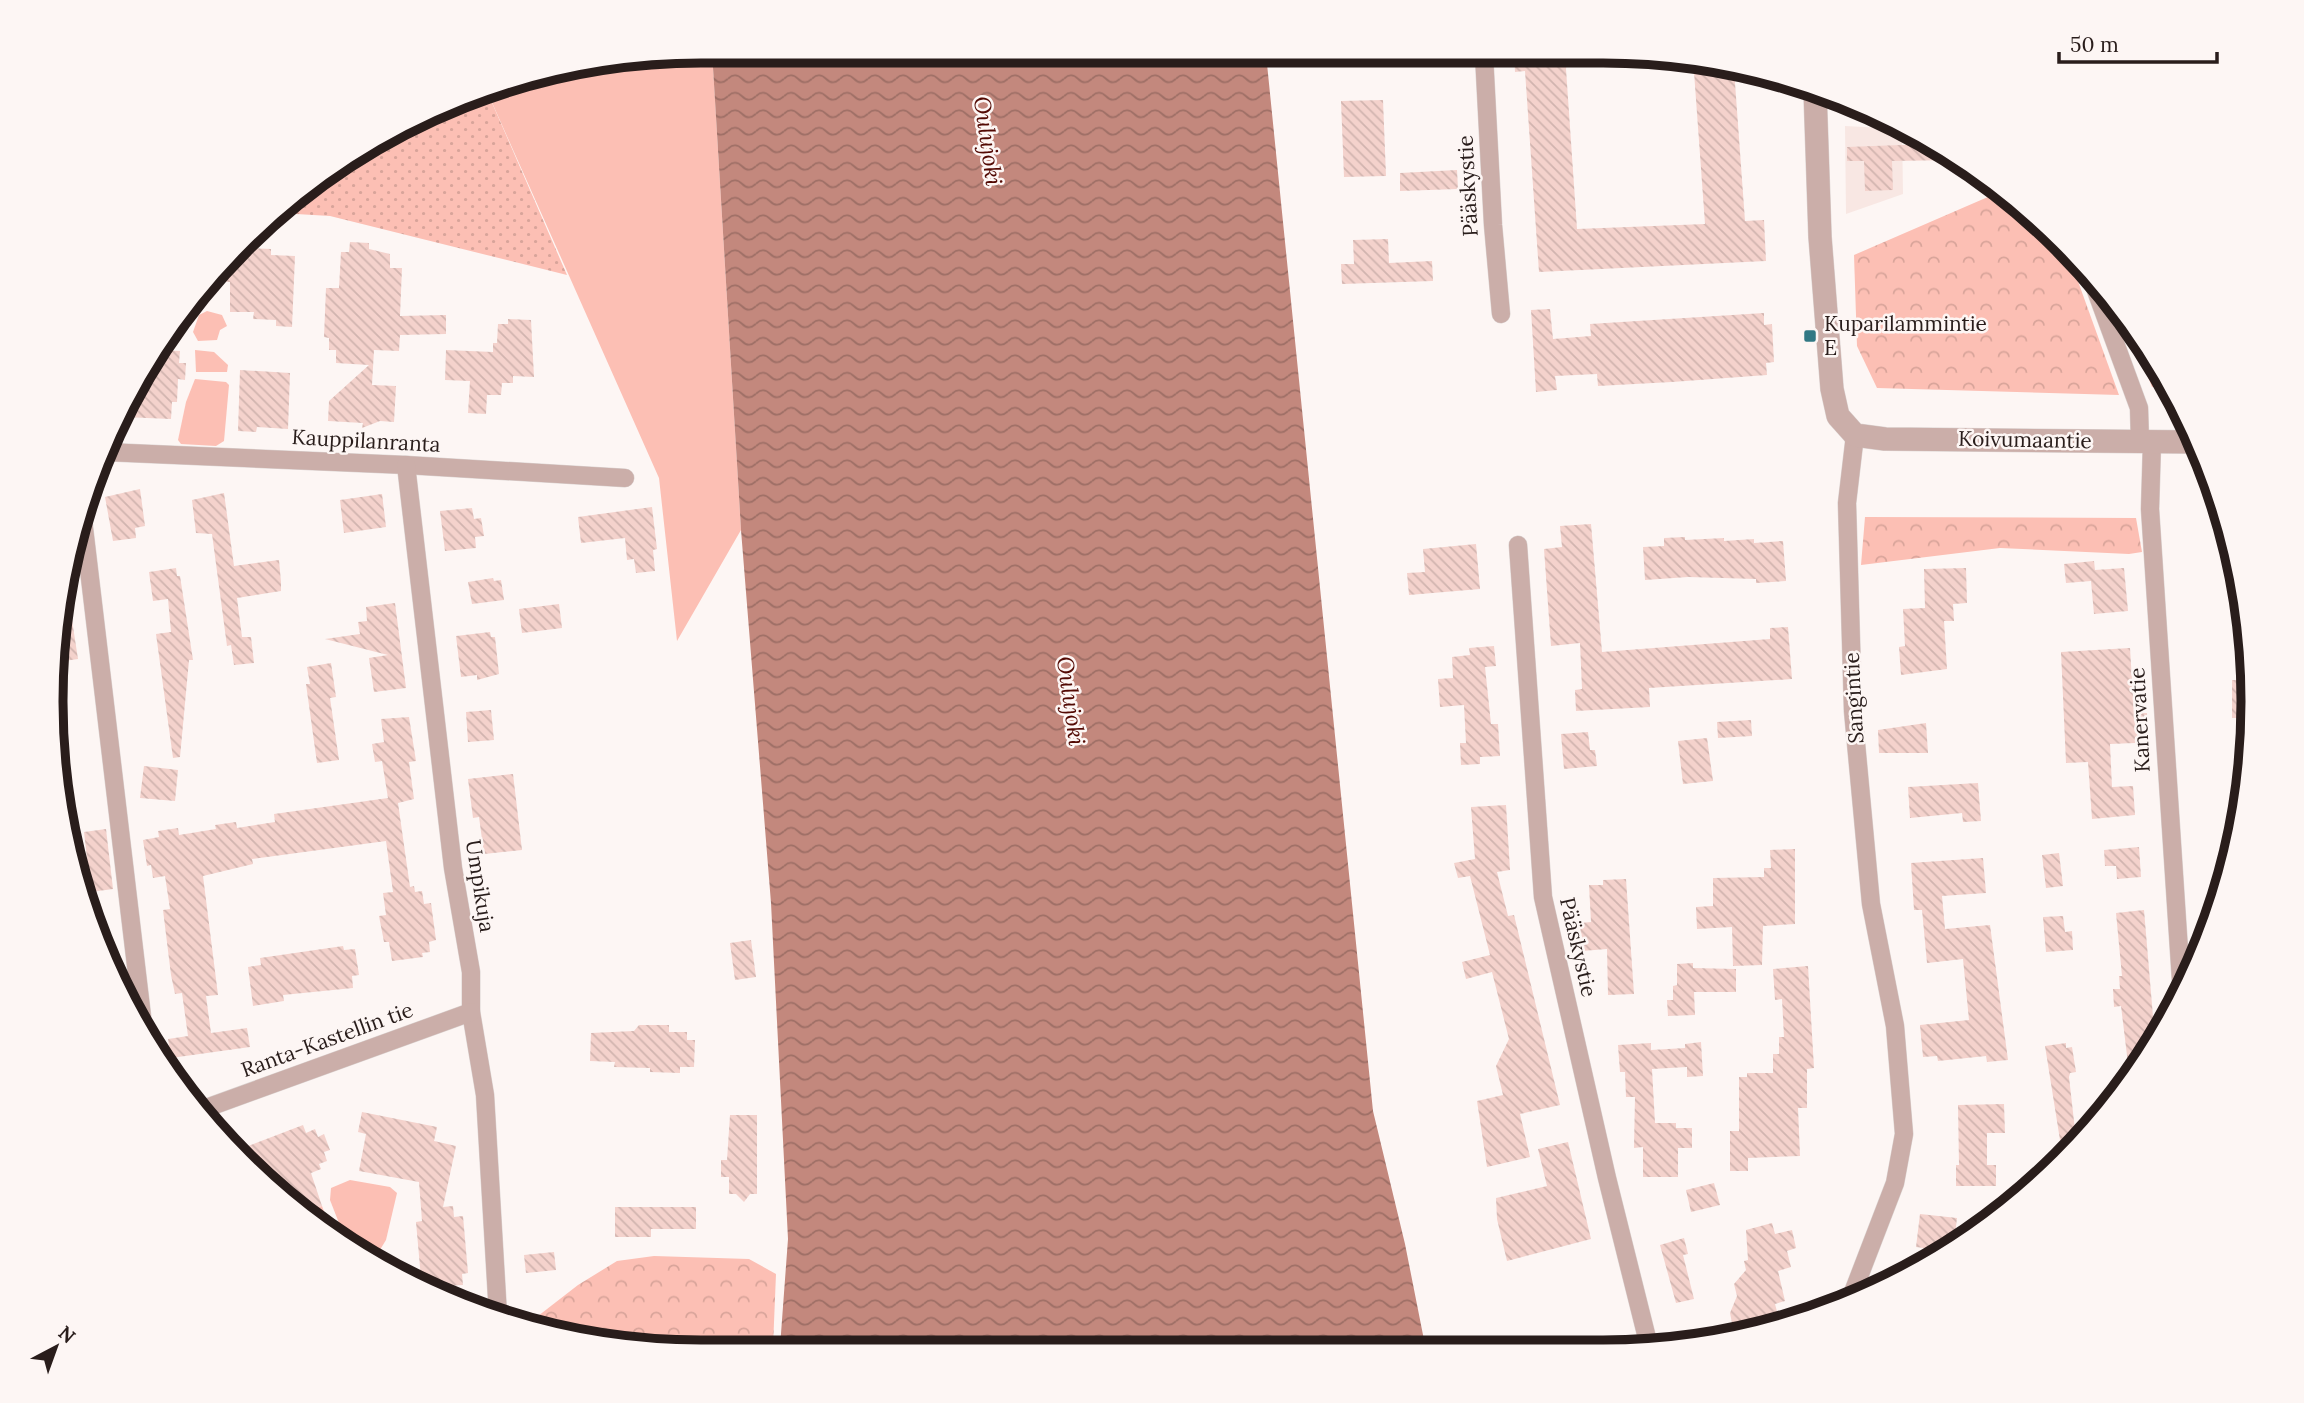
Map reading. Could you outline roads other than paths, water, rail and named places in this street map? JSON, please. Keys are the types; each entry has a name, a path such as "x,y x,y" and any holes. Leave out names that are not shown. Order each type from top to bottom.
{"street":[{"name":"Pääskystie","path":"1484,63 1493,225 1501,314"},
{"path":"1815,100 1820,237 1832,389 1838,416 1855,435"},
{"name":"Kanervatie","path":"2100,302 2139,408 2146,442 2180,972"},
{"name":"Koivumaantie","path":"1855,435 1885,439 2185,442"},
{"name":"Sangintie","path":"1855,435 1847,503 1853,711 1871,904 1895,1026 1904,1134 1895,1183 1855,1288"},
{"name":"Kauppilanranta","path":"114,452 625,478"},
{"name":"Umpikuja","path":"406,465 453,868 471,972 471,1012 485,1095 497,1306"},
{"path":"85,536 141,1006"},
{"name":"Pääskystie","path":"1518,545 1543,897 1607,1178 1647,1339"},
{"name":"Ranta-Kastellin tie","path":"209,1107 471,1012"}],"water":[{"name":"Oulujoki","path":"713,63 1267,63 1373,1111 1405,1244 1424,1340 781,1340 788,1239 771,903 741,530"}],"place":[{"name":"Kuparilammintie E","path":"1810,336"}]}
